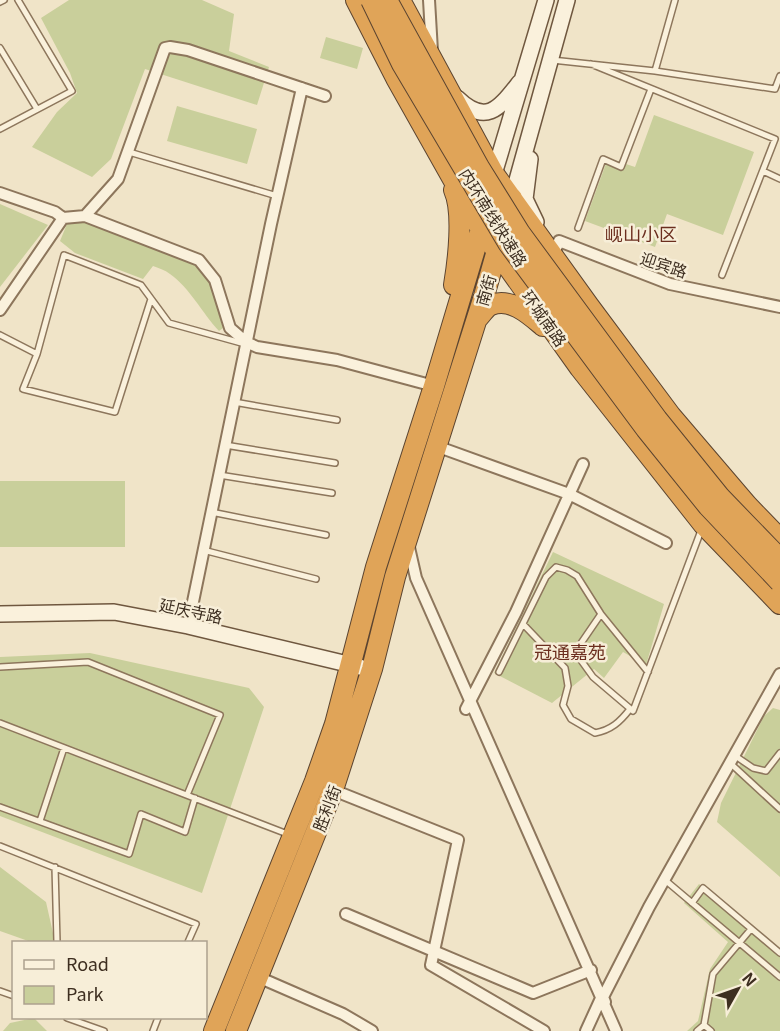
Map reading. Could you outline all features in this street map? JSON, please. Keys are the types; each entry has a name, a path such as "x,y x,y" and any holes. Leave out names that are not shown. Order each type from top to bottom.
{"highway":[{"name":"环城南路","path":"356,0 396,78 481,229 561,342 703,524 780,604"},
{"name":"内环南线快速路","path":"370,0 402,64 508,243 653,438 708,506 780,582"},
{"name":"内环南线快速路","path":"387,0 479,167 520,233 657,419 720,497 780,559"},
{"path":"400,0 494,174 671,416 747,505 780,539"},
{"path":"429,136 457,195 459,233 457,265 444,351"},
{"name":"南街","path":"214,1031 293,836 334,724 376,567 434,386 481,229 494,174"},
{"name":"南街","path":"395,578 477,318 512,198"},
{"path":"477,318 491,305 507,304 525,311 561,342"},
{"name":"胜利街","path":"236,1031 333,790 372,669 395,578"}],"main road":[{"name":"南街","path":"494,174 546,0"},
{"name":"南街","path":"512,198 567,0"},
{"path":"450,91 469,110 485,113 500,106 522,80"},
{"path":"536,112 525,199 551,253"},
{"name":"延庆寺路","path":"0,614 114,612 188,626 372,669"}],"street":[{"path":"429,0 432,58"},
{"path":"86,216 118,179 165,48 188,50 325,96"},
{"path":"188,626 234,402 250,345 277,196 302,88"},
{"path":"0,193 55,212 63,218 86,216 199,260 215,279 230,328 250,345 337,360 434,386"},
{"path":"0,310 63,218"},
{"name":"迎宾路","path":"551,253 559,241 670,284 780,307"},
{"path":"436,446 569,494 666,543"},
{"path":"468,704 516,612 582,465"},
{"path":"407,539 416,578 468,704 591,970 616,1031"},
{"path":"607,1008 603,997 664,880 780,674"},
{"path":"333,790 458,840 431,965 544,1031"},
{"path":"346,914 534,993 591,970"},
{"path":"258,977 343,1014 372,1031"},
{"path":"586,1031 602,996"}],"lane":[{"path":"0,2 4,0"},
{"path":"0,129 72,91 18,0"},
{"path":"655,71 675,0"},
{"path":"0,48 37,109"},
{"path":"550,60 655,71 775,89 780,76"},
{"path":"591,64 775,138 722,275"},
{"path":"578,228 603,159 621,167 651,88"},
{"path":"129,152 277,196"},
{"path":"763,171 780,179"},
{"path":"152,299 115,412 23,389 37,354 64,255 141,285 152,299 169,323 250,345"},
{"path":"0,334 37,354"},
{"path":"234,402 337,420"},
{"path":"225,445 335,463"},
{"path":"219,475 332,493"},
{"path":"211,512 326,535"},
{"path":"601,614 575,651 593,676 633,711 703,524"},
{"path":"203,550 316,579"},
{"path":"499,672 546,577 556,567 577,576 601,614 648,672"},
{"path":"523,624 565,668 568,686 563,705 571,719 595,733 608,730 630,709"},
{"path":"0,667 88,662 220,716 187,795"},
{"path":"0,723 293,836"},
{"path":"39,821 64,748"},
{"path":"732,759 766,771 780,753"},
{"path":"732,759 780,808"},
{"path":"0,807 129,854 141,814 185,832 195,798"},
{"path":"0,846 196,924 188,941"},
{"path":"55,867 57,941"},
{"path":"664,880 780,976"},
{"path":"692,903 703,888 780,953"},
{"path":"697,1031 704,1024 713,974 751,929"},
{"path":"72,1019 104,1031"},
{"path":"704,1024 711,1031"}],"green space":[{"path":"69,0 202,0 234,14 229,51 269,67 257,105 145,69 111,159 92,177 32,147 57,112 77,93 70,73 41,18"},
{"path":"326,37 363,48 357,69 320,58"},
{"path":"177,106 257,129 247,164 167,141"},
{"path":"654,115 754,152 723,235 667,214 655,247 585,221 608,158 635,167"},
{"path":"0,204 48,225 0,287"},
{"path":"89,221 194,263 210,281 223,328 219,331 184,286 166,271 153,266 143,279 75,253 60,241 67,224"},
{"path":"0,481 125,481 125,547 0,547"},
{"path":"553,552 664,604 646,665 623,652 604,678 594,669 552,703 494,673"},
{"path":"90,653 249,688 264,707 202,893 0,816 0,657"},
{"path":"773,708 780,710 780,877 717,822 721,803 764,716"},
{"path":"0,867 46,902 55,941 28,941 0,931"},
{"path":"699,884 780,951 780,1031 687,1031 698,1021 710,969 728,942 684,903"},
{"path":"35,1019 47,1031 3,1031 10,1023"}],"district":[{"name":"岘山小区","path":"641,233"},
{"name":"冠通嘉苑","path":"570,651"}]}
